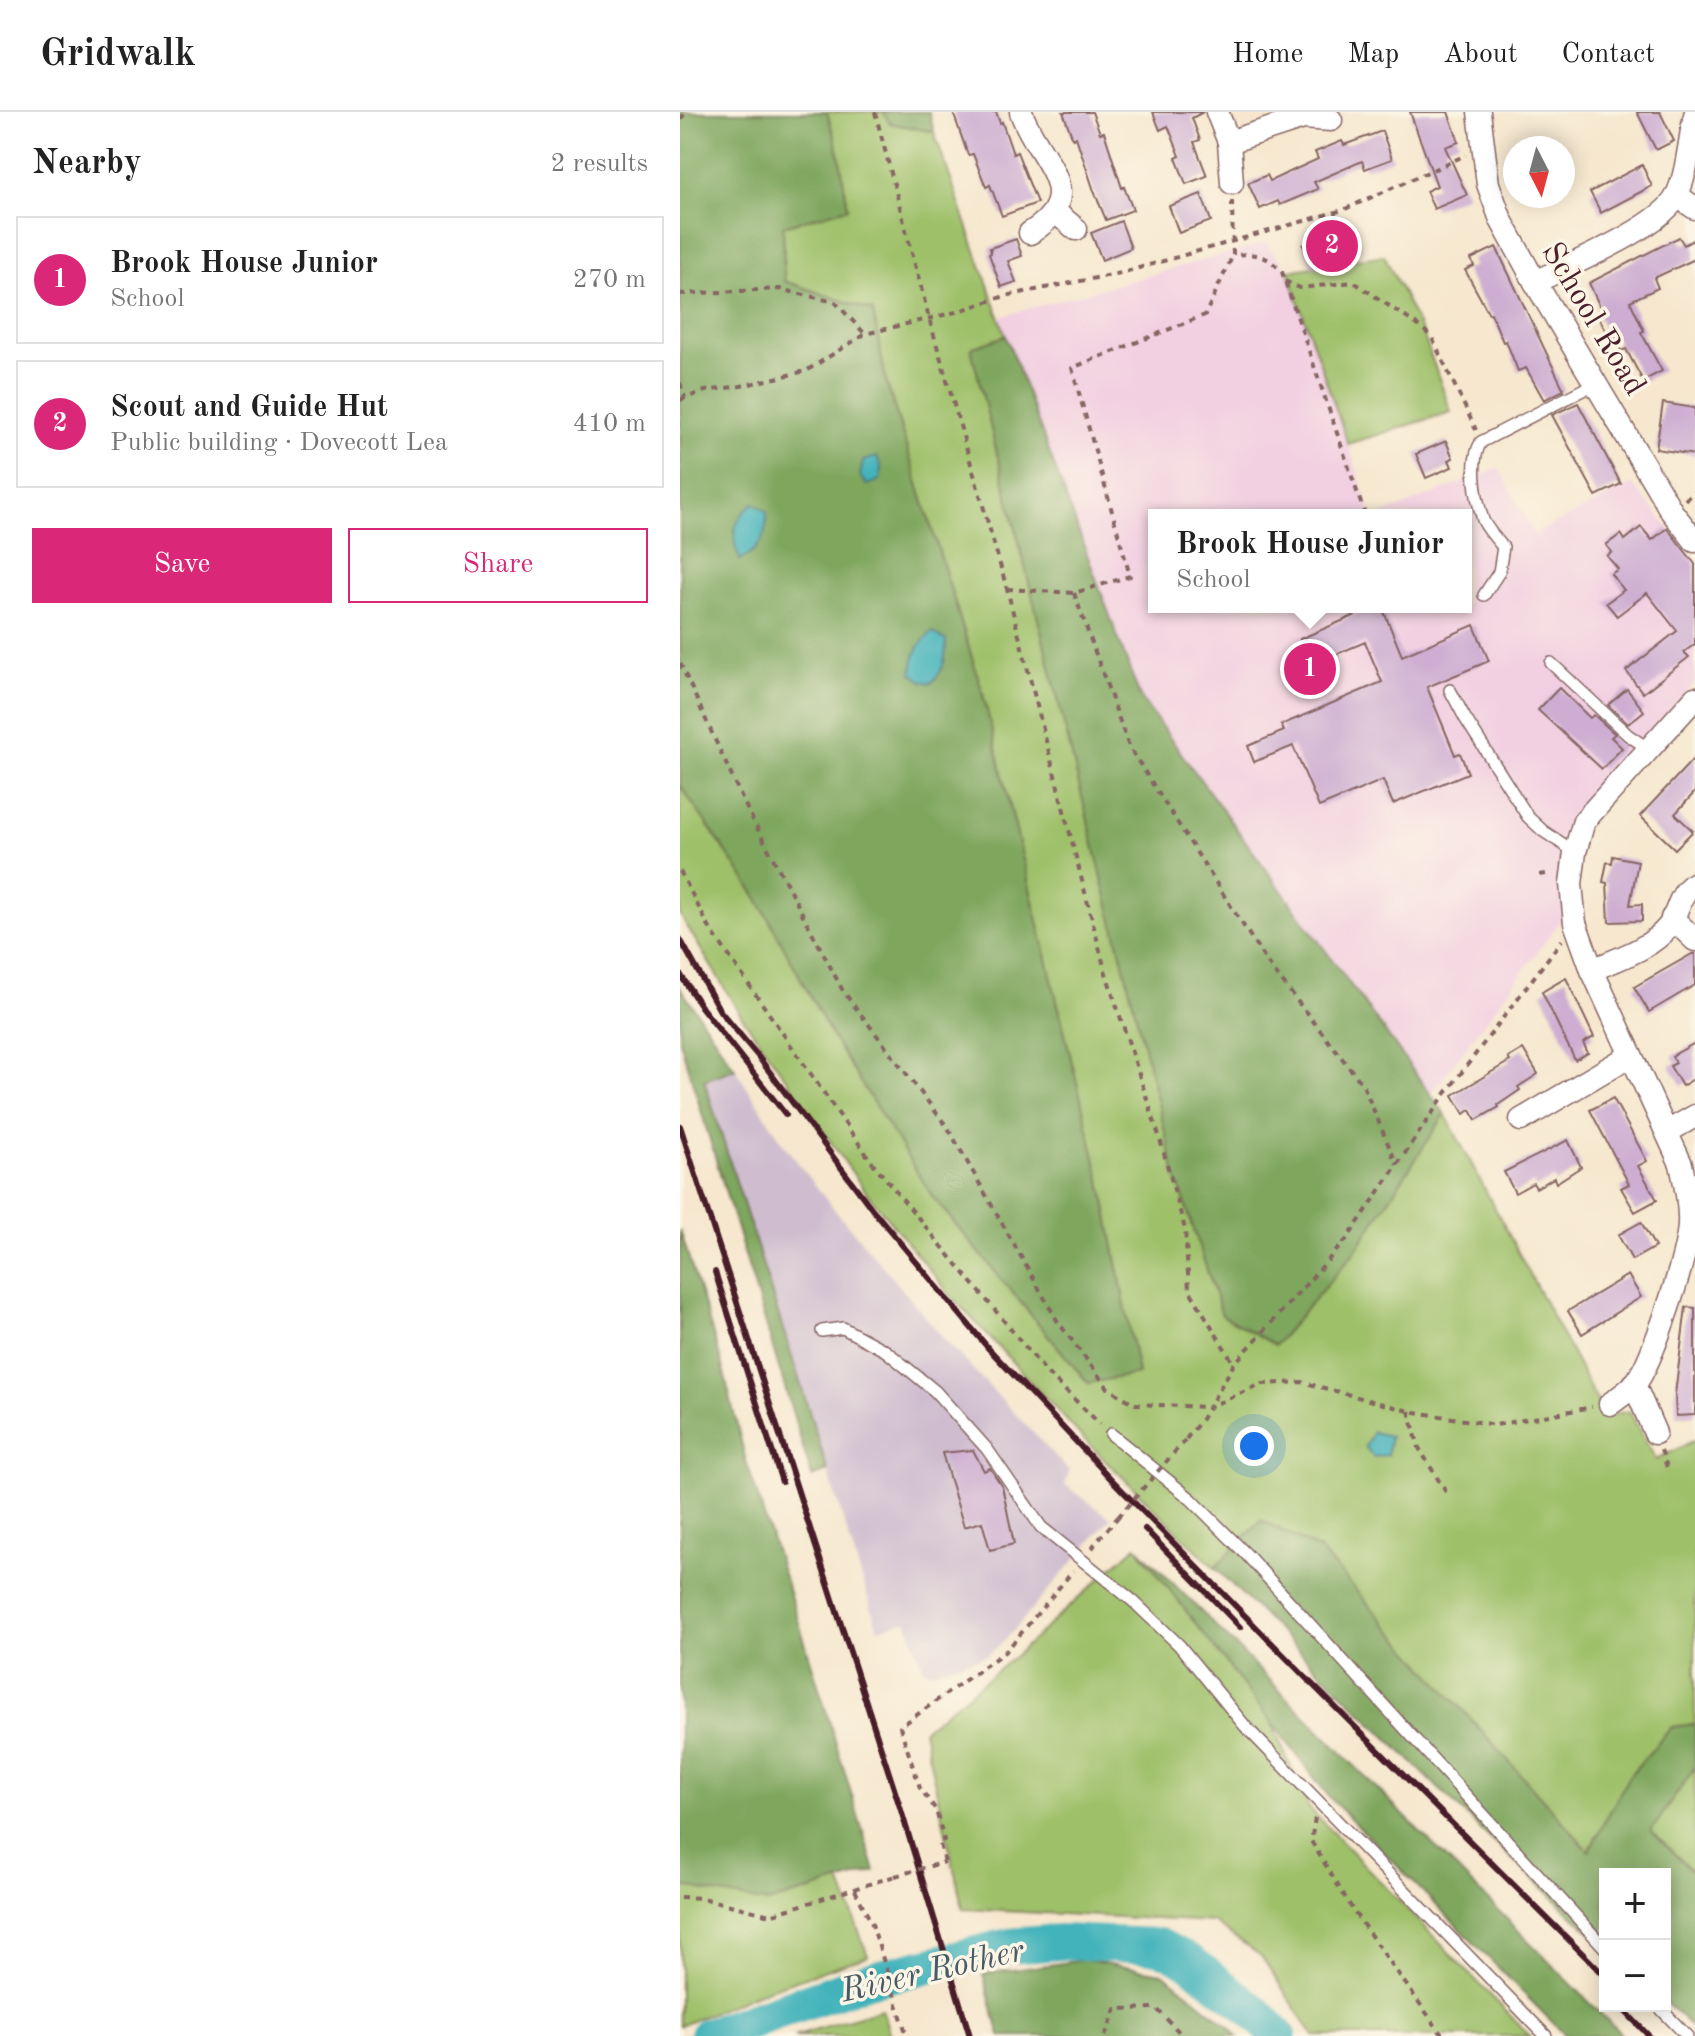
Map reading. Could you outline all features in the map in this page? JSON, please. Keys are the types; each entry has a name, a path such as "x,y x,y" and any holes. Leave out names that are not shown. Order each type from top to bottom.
{"street":[{"path":"1021,112 1055,176 1059,199 1055,212 1047,222 1030,233"},
{"path":"1217,112 1229,142 1232,183"},
{"name":"School Road","path":"1479,112 1488,184 1501,220 1672,512 1695,541"},
{"path":"1229,142 1303,115 1331,120"},
{"path":"1535,282 1686,202 1694,121"},
{"path":"1055,212 1076,229"},
{"path":"1610,1404 1634,1384 1651,1352 1692,1227 1681,1164 1592,970 1575,923 1571,884 1575,852 1584,821 1695,698"},
{"path":"1592,970 1656,938 1670,924 1683,893 1695,883"},
{"path":"1672,918 1695,940"},
{"path":"1521,1120 1631,1055"},
{"path":"1667,1132 1695,1116"},
{"path":"1634,1384 1655,1433"}],"lane":[{"path":"1484,595 1499,572 1503,547 1484,522 1475,469 1477,449 1481,442 1596,383"},
{"path":"1551,663 1628,735 1649,749"},
{"path":"1450,690 1528,817 1575,852"},
{"path":"822,1331 843,1328 886,1351 935,1391 987,1449 1041,1527 1133,1601 1179,1645 1245,1726 1546,2036"},
{"path":"1111,1434 1191,1499 1246,1554 1599,1941"},
{"path":"1664,2012 1687,2036"}],"path":[{"path":"680,119 687,112"},
{"path":"875,112 929,318 1007,589 1105,970 1160,1139 1185,1229 1189,1289 1234,1364"},
{"path":"680,383 682,399 705,391 806,371 865,334 1005,296 1121,273 1343,210 1482,148"},
{"path":"1007,589 1074,593 1130,576 1072,368 1205,315 1233,255 1232,183"},
{"path":"1233,255 1257,253 1270,259 1282,272 1363,509"},
{"path":"1285,281 1300,288 1354,282 1413,320 1432,338 1481,442"},
{"path":"680,294 779,289 835,302 865,334"},
{"path":"1074,593 1129,747 1266,961 1363,1085 1397,1165"},
{"path":"680,663 743,801 843,991 948,1128 1058,1322 1108,1388 1135,1404 1209,1407 1262,1384 1302,1382 1409,1411 1496,1425 1610,1404"},
{"path":"680,871 709,927 871,1161 1048,1374 1111,1434"},
{"path":"1104,1556 1093,1546 1186,1439 1234,1364 1347,1239 1443,1097 1575,923"},
{"path":"1409,1411 1419,1448 1447,1494"},
{"path":"680,1897 702,1898 766,1915 945,1862 939,1841 944,1840 936,1810 920,1788 900,1727 1007,1650 1083,1560"},
{"path":"1318,1800 1311,1841 1354,1912 1443,2036"},
{"path":"855,1890 872,1924 906,2034"},
{"path":"1105,2036 1116,2009 1156,2008 1183,2036"}],"shaded area":[{"path":"1266,243 1288,271 1369,509 1148,509 1148,613 1472,613 1472,509 1395,509 1499,468 1534,534 1632,484 1695,559 1695,682 1582,808 1567,837 1562,873 1565,915 1431,1094 1140,696 999,317"},
{"path":"735,1069 785,1146 828,1202 945,1340 1069,1471 1065,1485 1111,1518 1007,1638 988,1655 932,1671 924,1670 907,1621 878,1629 703,1079"}],"green space":[{"path":"680,112 827,112 839,153 848,208 783,226 784,281 873,311 886,381 982,690 1104,1195 1138,1374 1088,1383 932,1196 834,1040 757,897 680,785"},
{"path":"827,112 883,112 890,123 934,132 1006,336 971,348 1176,1176 1222,1315 1275,1345 1354,1253 1445,1114 1605,1416 1629,1411 1656,1460 1695,1440 1695,1724 1672,1727 1629,1776 1589,1851 1320,1551 1261,1520 1215,1568 1083,1438 951,1296 866,1192 741,1015 680,915 680,785 757,897 834,1040 932,1196 1088,1383 1138,1374 1104,1195 982,690 886,381 873,311 784,281 783,226 839,153"},
{"path":"883,112 929,112 934,132 890,123"},
{"path":"1384,255 1424,337 1451,412 1348,444 1288,271"},
{"path":"1006,336 1140,697 1445,1114 1354,1253 1275,1345 1222,1315 1176,1176 971,348"},
{"path":"680,987 735,1069 704,1080 828,1471 812,1477 680,1041"},
{"path":"680,1230 720,1357 746,1461 875,1871 768,1903 680,1886"},
{"path":"1261,1520 1320,1550 1589,1851 1629,1776 1672,1727 1695,1724 1695,1767 1651,1831 1695,1874 1695,2030 1671,2008 1671,1868 1599,1868 1599,1940 1481,1830 1215,1568"},
{"path":"1136,1546 1269,1717 1309,1808 1530,2036 1314,2036 1261,1956 1213,1922 963,1909 923,1730 1014,1657"},
{"path":"1136,1546 1623,2036 1566,2036 1330,1798"},
{"path":"680,1593 768,1903 840,1881 868,1956 766,1990 680,2026"},
{"path":"1695,1767 1695,1874 1651,1831"},
{"path":"1084,1960 1163,1973 1238,2036 1000,2036 983,1974"},
{"path":"882,2009 890,2036 794,2036"}],"water":[{"path":"877,457 881,467 880,480 867,485 860,476 863,461"},
{"path":"754,503 767,512 766,528 758,546 740,560 735,528"},
{"path":"933,632 946,641 946,647 941,669 931,683 912,673 918,650"},
{"path":"1373,1432 1390,1436 1387,1455 1373,1457 1365,1447"}],"building":[{"path":"953,112 996,112 1013,154 1017,152 1037,203 1002,216 973,154 968,155"},
{"path":"1063,112 1092,112 1100,133 1104,132 1122,188 1133,210 1106,220 1076,137 1073,139"},
{"path":"1153,112 1203,112 1192,118 1200,140 1194,142 1207,176 1186,184 1176,158 1180,156 1168,126 1160,130"},
{"path":"1410,112 1448,112 1459,142 1445,147 1467,195 1434,209 1426,191 1437,186"},
{"path":"1637,112 1660,112 1674,141 1656,150"},
{"path":"1382,131 1392,159 1365,169 1362,161 1314,182 1318,189 1280,205 1278,201 1260,209 1248,183 1267,175 1270,181 1318,159 1315,152 1342,141 1344,145"},
{"path":"1642,165 1652,186 1601,213 1590,192"},
{"path":"1201,194 1211,221 1179,233 1169,206"},
{"path":"1121,221 1131,248 1102,260 1091,233"},
{"path":"1352,225 1362,247 1313,268 1303,245"},
{"path":"1679,237 1684,245 1695,239 1695,259 1654,278 1658,288 1630,301 1644,331 1641,332 1662,371 1643,381 1626,349 1621,351 1612,330 1607,333 1596,312 1601,309 1589,283"},
{"path":"1016,239 1022,256 1008,261 1016,282 1001,287 989,254 990,248"},
{"path":"1496,247 1564,390 1544,400 1526,368 1518,371 1506,341 1503,342 1491,313 1465,270 1474,266 1471,259"},
{"path":"1578,403 1621,484 1596,496 1552,415"},
{"path":"1663,403 1695,408 1695,455 1656,449"},
{"path":"1446,441 1453,458 1449,460 1452,467 1426,478 1416,454"},
{"path":"1641,527 1652,540 1667,528 1695,564 1695,644 1684,652 1689,657 1643,693 1626,671 1677,631 1647,593 1617,616 1606,603 1624,590 1611,574 1618,569 1607,556 1612,552 1606,545 1621,534 1625,540"},
{"path":"1384,613 1402,656 1474,625 1489,661 1427,687 1455,755 1460,753 1468,773 1393,804 1383,780 1319,807 1293,746 1254,762 1248,746 1284,731 1281,725 1382,682 1365,642 1311,665 1300,639 1356,615"},
{"path":"1559,688 1590,718 1594,715 1615,734 1611,737 1622,748 1602,769 1538,710"},
{"path":"1627,689 1644,711 1628,724 1608,705"},
{"path":"1695,757 1695,792 1675,814 1693,831 1675,849 1640,816"},
{"path":"1613,856 1638,861 1630,905 1642,904 1642,921 1609,922 1607,883 1603,882 1607,862 1612,863"},
{"path":"1695,954 1695,985 1649,1012 1634,987"},
{"path":"1566,978 1594,1037 1583,1043 1588,1053 1575,1060 1542,992"},
{"path":"1695,1043 1695,1078 1682,1086 1670,1066 1676,1063 1672,1056"},
{"path":"1523,1049 1538,1074 1518,1087 1520,1090 1499,1107 1476,1120 1471,1110 1464,1114 1453,1095 1510,1061 1508,1058"},
{"path":"1613,1098 1647,1161 1638,1166 1657,1200 1635,1212 1621,1188 1629,1184 1590,1110"},
{"path":"1568,1140 1581,1167 1556,1183 1554,1178 1536,1188 1533,1183 1515,1193 1504,1172"},
{"path":"1641,1222 1655,1247 1632,1260 1618,1235"},
{"path":"1628,1275 1641,1297 1582,1334 1568,1311"},
{"path":"1686,1307 1695,1308 1695,1415 1676,1416 1675,1394"},
{"path":"973,1450 984,1471 990,1468 1002,1486 1014,1544 990,1550 982,1522 964,1527 942,1453"}],"waterway":[{"name":"River Rother","path":"707,2036 868,1980 1009,1946 1060,1942 1159,1946 1190,1962 1254,2011 1278,2036"}],"railway":[{"path":"680,939 720,1011 757,1055 872,1209 989,1349 1309,1681 1599,1970"},
{"path":"680,974 702,1008 786,1115"},
{"path":"680,1126 900,1807 970,2036"},
{"path":"715,1272 782,1482"},
{"path":"1145,1529 1240,1627"},
{"path":"1626,2012 1649,2036"}],"place":[{"name":"Scout and Guide Hut","path":"1332,246"},
{"name":"Brook House Junior","path":"1310,669"}]}
